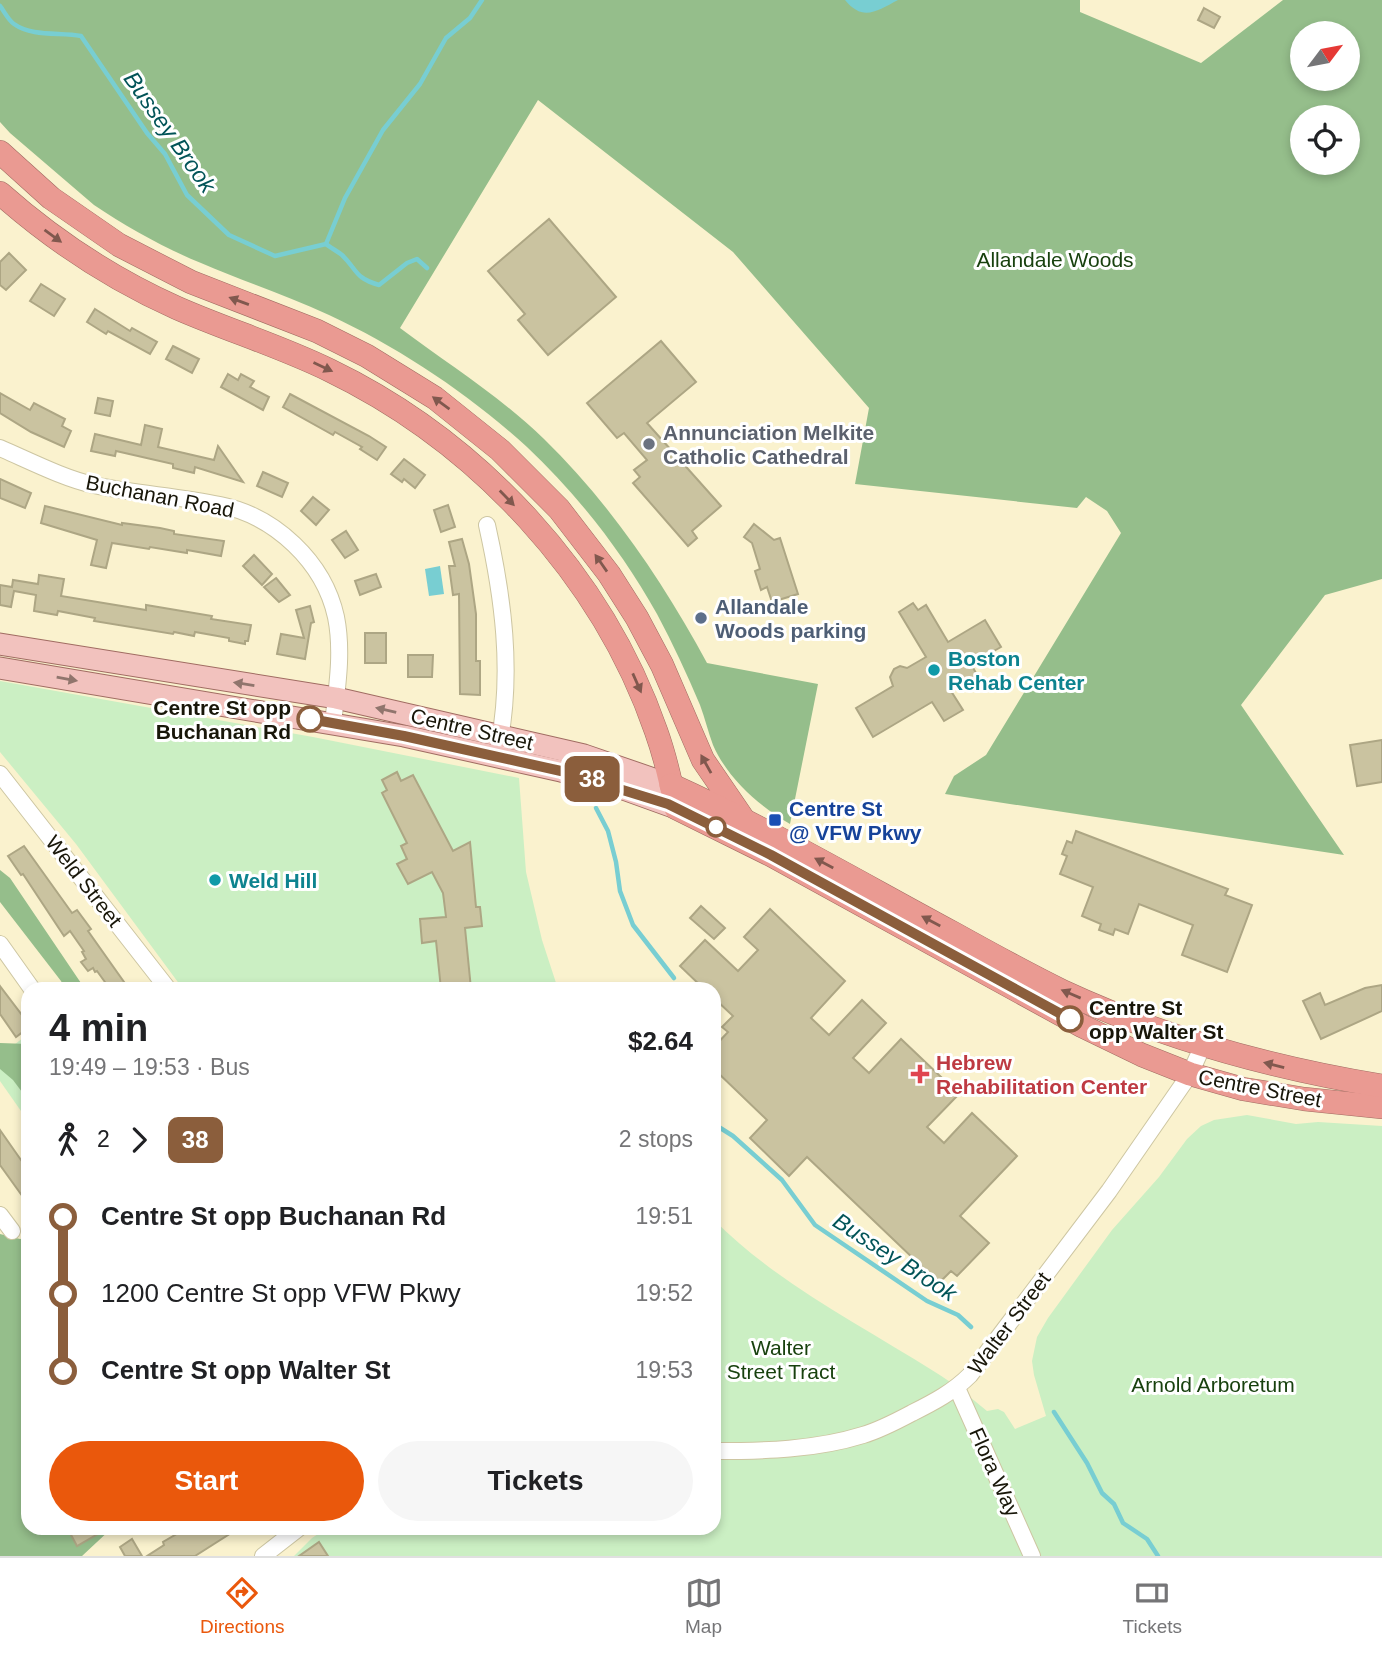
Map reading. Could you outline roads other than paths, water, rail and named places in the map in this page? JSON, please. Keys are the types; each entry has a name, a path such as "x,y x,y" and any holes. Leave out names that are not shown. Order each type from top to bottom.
{"highway":[{"path":"0,152 51,198 119,245 191,282 296,323 367,356 435,398 500,450 550,499 594,553 637,618 668,679 703,760 744,820"},
{"path":"0,193 63,243 131,285 179,309 284,350 351,381 419,423 480,471 536,528 592,601 625,659 656,732 676,808"},
{"path":"284,350 296,323"},
{"name":"Centre Street","path":"671,785 744,820 1064,992 1203,1045 1310,1073 1382,1086"},
{"name":"Centre Street","path":"676,808 771,855 1082,1026 1142,1055 1190,1074 1236,1087 1277,1095 1382,1107"}],"main road":[{"name":"Centre Street","path":"0,643 336,698 499,746 676,808"},
{"name":"Centre Street","path":"0,668 332,723 584,755 671,785"},
{"path":"200,703 204,678"}],"street":[{"name":"Buchanan Road","path":"0,448 90,485 221,505 262,519 281,532 300,551 330,598 336,619 339,644 332,723"},
{"path":"487,525 501,596 506,649 506,701 499,746"},
{"name":"Weld Street","path":"0,774 163,982"},
{"path":"0,944 28,982"},
{"name":"Walter Street","path":"721,1451 801,1448 855,1437 900,1419 957,1388 970,1375 1109,1191 1190,1074 1203,1045"},
{"path":"0,1215 12,1231"},
{"name":"Flora Way","path":"957,1388 1032,1556"},
{"path":"263,1556 290,1535"}],"water":[{"path":"845,0 898,0 877,11 864,13"},
{"path":"440,566 444,594 429,596 425,569"}],"waterway":[{"name":"Bussey Brook","path":"326,244 345,198 383,130 420,84 446,38 470,18 482,0"},
{"name":"Bussey Brook","path":"0,6 14,24 29,31 81,36 147,133 165,154 187,195 229,235 275,256 326,244"},
{"path":"326,244 342,255 360,276 379,285 407,263 417,259 427,268"},
{"name":"Bussey Brook","path":"596,808 608,831 620,891 633,925 674,978"},
{"name":"Bussey Brook","path":"721,1128 782,1180 815,1225 927,1301 958,1315 971,1327"},
{"name":"Bussey Brook","path":"1054,1412 1087,1463 1102,1493 1114,1504 1123,1523 1147,1539 1158,1556"}],"place":[{"name":"Annunciation Melkite Catholic Cathedral","path":"649,444"},
{"name":"Allandale Woods parking","path":"701,618"},
{"name":"Boston Rehab Center","path":"934,670"},
{"name":"Centre St opp Buchanan Rd","path":"310,719"},
{"name":"Centre St @ VFW Pkwy","path":"775,820"},
{"name":"Weld Hill","path":"215,880"},
{"name":"Centre St opp Walter St","path":"1070,1019"},
{"name":"Hebrew Rehabilitation Center","path":"920,1074"}],"park label":[{"name":"Allandale Woods","path":"1055,259"},
{"name":"Walter Street Tract","path":"781,1359"},
{"name":"Arnold Arboretum","path":"1213,1384"}]}
